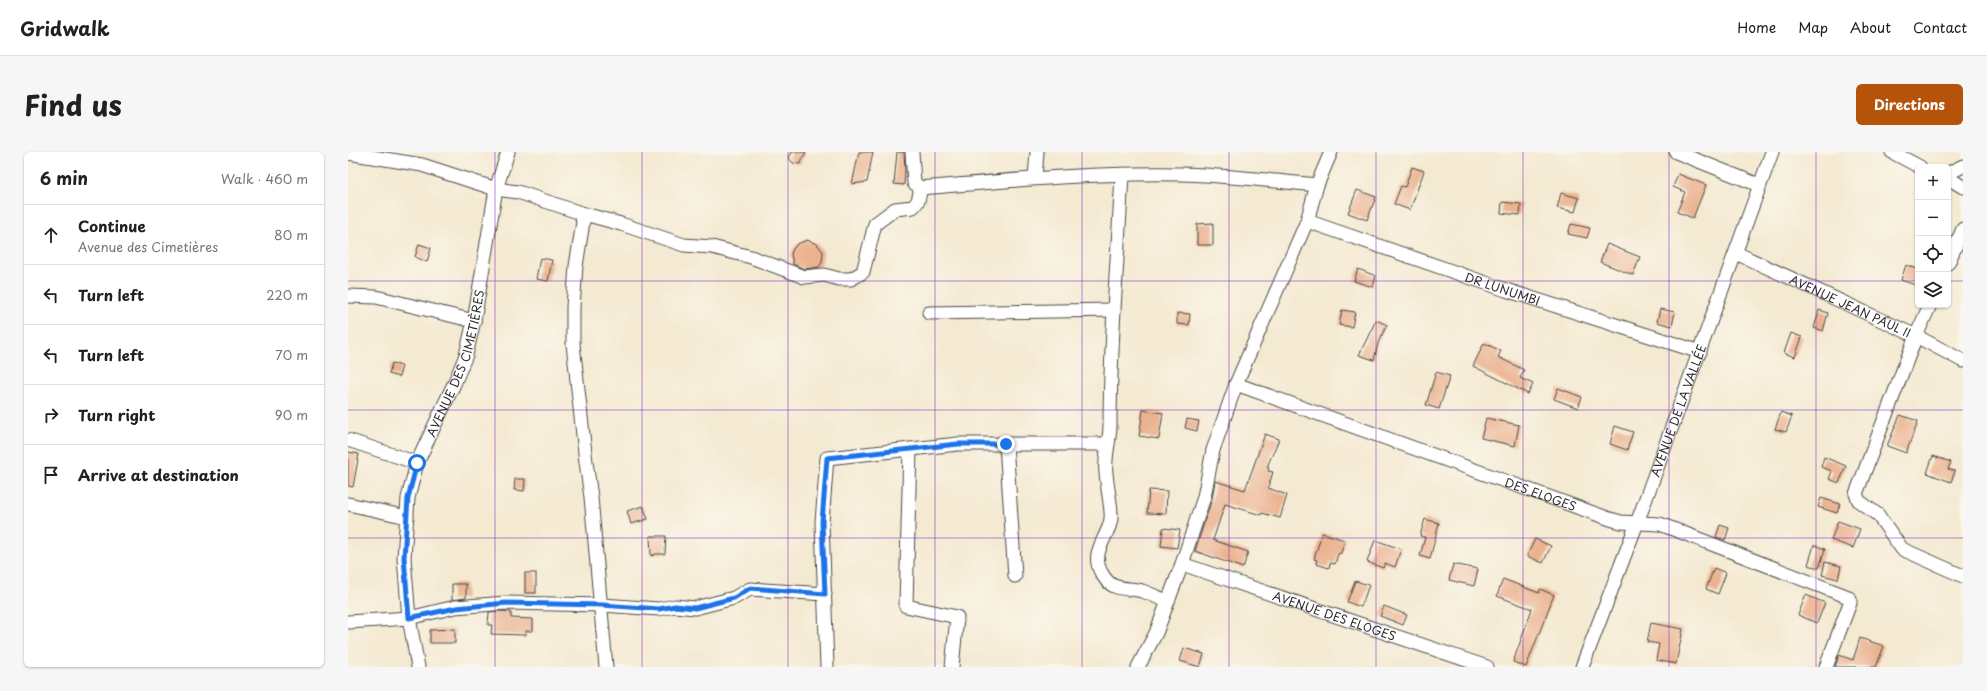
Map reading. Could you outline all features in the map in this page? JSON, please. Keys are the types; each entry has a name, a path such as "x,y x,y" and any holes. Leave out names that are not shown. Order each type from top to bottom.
{"street":[{"name":"AVENUE DES CIMETIÈRES","path":"418,667 409,618 404,558 408,498 417,463 466,355 474,321 496,189 508,152"},
{"path":"912,152 914,184 921,188 1035,178 1122,174 1182,174 1317,185"},
{"path":"1035,178 1037,152"},
{"path":"1138,667 1156,633 1182,564 1204,497 1213,450 1236,384 1307,221 1317,185 1331,152"},
{"path":"1676,152 1759,185"},
{"name":"AVENUE DE LA VALLÉE","path":"1582,667 1637,523 1772,152"},
{"path":"1892,152 1915,164"},
{"path":"350,153 422,165 496,189 518,192 684,245 712,247 751,256 804,277 824,275 839,279 852,279 863,272 875,224 895,209 913,207 918,201 921,188"},
{"path":"1951,172 1963,166"},
{"path":"1122,174 1110,363 1110,429 1106,472 1112,514 1108,529 1098,551 1098,563 1103,577 1117,588 1128,591 1141,591 1167,601"},
{"path":"1951,180 1963,187"},
{"path":"581,213 583,222 576,266 573,307 573,344 602,605 606,667"},
{"name":"DR LUNUMBI","path":"1307,221 1506,290 1700,352"},
{"path":"1951,256 1963,229"},
{"name":"AVENUE JEAN PAUL II","path":"1736,253 1916,336 1963,362"},
{"path":"348,296 376,297 474,321"},
{"path":"1929,308 1916,336 1856,492 1856,497 1878,515 1902,549 1963,576"},
{"path":"929,313 1114,310"},
{"name":"DES ELOGES","path":"1236,384 1610,519 1637,523 1660,524 1846,596 1850,599 1850,603 1826,667"},
{"path":"348,440 417,463"},
{"path":"827,667 822,522 827,458 958,444 1108,444"},
{"path":"1006,444 1015,576"},
{"path":"910,449 906,606 957,617 952,667"},
{"path":"348,504 407,517"},
{"name":"AVENUE DES ELOGES","path":"1182,564 1487,667"},
{"path":"348,622 409,618 456,608 506,603 602,605 659,609 675,606 695,608 734,598 750,588 825,594"}],"building":[{"path":"792,152 806,152 800,164 793,163 789,158"},
{"path":"859,152 873,152 867,182 852,184"},
{"path":"897,152 904,152 904,185 894,184"},
{"path":"1412,167 1424,171 1410,210 1394,204 1401,186 1405,187"},
{"path":"1678,174 1706,185 1693,218 1677,212 1685,192 1673,187"},
{"path":"1357,190 1376,197 1367,220 1348,213"},
{"path":"1561,193 1579,198 1575,212 1557,208"},
{"path":"1502,202 1521,204 1520,215 1501,213"},
{"path":"1213,223 1213,245 1197,245 1197,224"},
{"path":"1571,224 1590,228 1587,238 1568,234"},
{"path":"807,240 817,244 823,252 822,262 819,267 805,269 793,264 791,254 793,249 797,244"},
{"path":"419,244 431,248 427,262 415,257"},
{"path":"1607,244 1640,257 1633,275 1600,262"},
{"path":"540,258 552,260 548,281 536,279"},
{"path":"1906,265 1915,268 1915,285 1901,280"},
{"path":"1358,269 1376,276 1373,287 1354,281"},
{"path":"1660,309 1675,312 1672,326 1657,322"},
{"path":"1342,310 1355,312 1352,327 1339,325"},
{"path":"1819,310 1828,313 1823,331 1814,328"},
{"path":"1177,313 1190,314 1189,325 1177,324"},
{"path":"1376,320 1387,325 1378,343 1374,360 1359,355"},
{"path":"1791,333 1802,337 1795,357 1784,353"},
{"path":"1484,343 1501,351 1498,357 1524,370 1520,378 1533,384 1528,394 1473,366"},
{"path":"392,363 402,366 399,377 389,374"},
{"path":"1436,372 1450,376 1439,409 1426,405"},
{"path":"1558,388 1582,397 1578,408 1554,399"},
{"path":"1143,410 1163,413 1159,439 1139,436"},
{"path":"1781,412 1792,416 1786,432 1775,429"},
{"path":"1900,415 1918,421 1906,453 1887,446"},
{"path":"1486,418 1519,425 1515,446 1481,438"},
{"path":"1187,419 1199,421 1197,431 1185,428"},
{"path":"1615,426 1633,432 1627,450 1610,444"},
{"path":"1265,434 1279,439 1267,467 1269,468 1268,471 1273,472 1268,488 1287,495 1280,518 1262,513 1261,515 1225,504 1213,540 1248,552 1243,568 1195,551 1212,499 1215,481 1245,490"},
{"path":"348,452 359,454 353,487 348,486"},
{"path":"1933,456 1951,462 1948,469 1955,471 1951,482 1927,473"},
{"path":"1824,457 1846,466 1839,483 1829,479 1832,471 1821,467"},
{"path":"515,479 525,479 524,491 514,490"},
{"path":"1149,490 1167,491 1166,514 1147,513"},
{"path":"1821,498 1840,504 1837,513 1818,507"},
{"path":"643,506 648,519 631,524 627,511"},
{"path":"1425,519 1439,523 1430,559 1420,556 1425,537 1420,536"},
{"path":"1838,521 1860,529 1853,548 1831,540"},
{"path":"1720,525 1729,528 1725,540 1716,537"},
{"path":"1163,528 1180,530 1177,548 1161,546"},
{"path":"1322,533 1345,540 1341,553 1338,554 1335,564 1330,563 1329,568 1316,564 1317,560 1314,559"},
{"path":"650,536 666,536 665,554 656,554 651,556"},
{"path":"1535,539 1551,546 1543,563 1527,556"},
{"path":"1375,540 1401,549 1395,567 1385,563 1383,568 1367,562"},
{"path":"1814,545 1825,549 1819,568 1808,565"},
{"path":"1825,562 1841,566 1838,579 1822,575"},
{"path":"1453,564 1478,569 1474,586 1449,580"},
{"path":"1714,568 1726,573 1718,594 1706,589"},
{"path":"525,573 536,573 536,593 525,593"},
{"path":"1503,579 1539,593 1540,589 1554,595 1526,667 1513,662 1532,609 1497,596"},
{"path":"1355,581 1369,585 1361,607 1347,602"},
{"path":"452,584 466,584 466,598 452,600"},
{"path":"1806,595 1825,603 1817,623 1798,615"},
{"path":"1384,606 1407,615 1403,625 1380,616"},
{"path":"489,612 511,612 511,618 533,619 533,631 526,631 526,635 491,634 492,625 488,625"},
{"path":"1651,623 1683,629 1676,664 1656,660 1659,644 1647,642"},
{"path":"455,629 455,643 430,643 430,630"},
{"path":"1860,638 1884,646 1876,667 1835,667 1839,655 1853,660"},
{"path":"1184,648 1204,654 1200,667 1180,661"}],"route":[{"path":"417,463 408,498 404,558 409,618 456,608 506,603 602,605 659,609 675,606 695,608 734,598 750,588 825,594 822,522 827,458 958,444 1006,444"}]}
